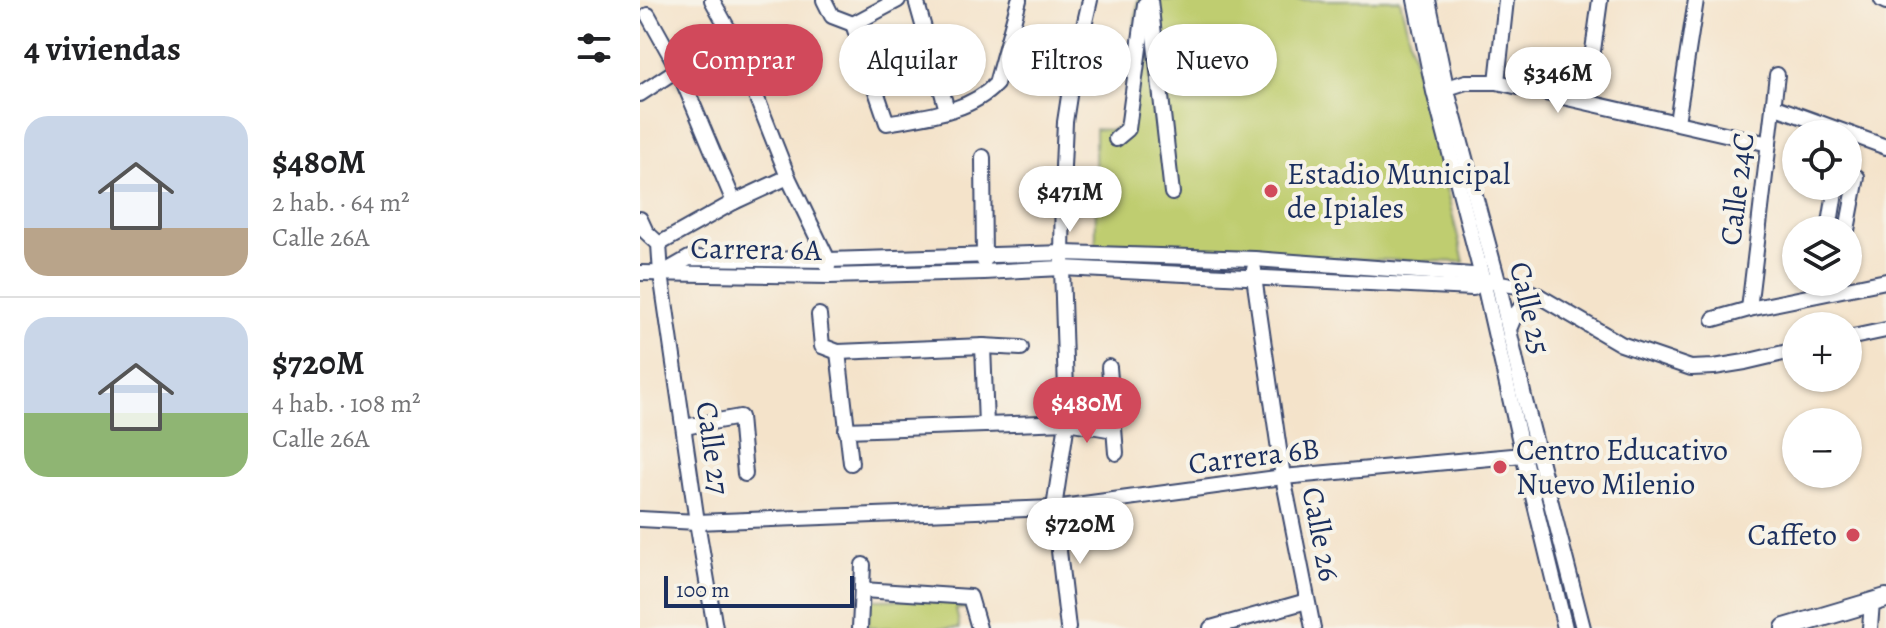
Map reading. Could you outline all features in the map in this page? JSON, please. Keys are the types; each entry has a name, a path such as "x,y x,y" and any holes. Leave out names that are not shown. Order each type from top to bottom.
{"main road":[{"path":"1785,628 1879,600"}],"street":[{"path":"712,0 725,24"},
{"path":"824,0 832,16 853,24 898,0"},
{"path":"916,0 947,110"},
{"path":"878,96 887,123 947,110 987,93 996,84 1019,0"},
{"path":"1068,628 1054,508 1067,422 1062,268 1063,167 1071,83 1090,0"},
{"path":"1116,139 1128,129 1148,0"},
{"path":"1148,0 1172,193"},
{"name":"Calle 25","path":"1415,0 1491,280 1565,628"},
{"name":"Calle 25","path":"1428,0 1440,90"},
{"path":"1497,82 1506,0"},
{"path":"1586,101 1600,0"},
{"path":"1677,122 1696,0"},
{"path":"648,15 664,44"},
{"name":"Calle 24C","path":"1749,309 1777,75"},
{"path":"640,94 664,78"},
{"path":"1440,90 1466,82 1497,82 1769,144"},
{"path":"689,96 734,202"},
{"path":"756,96 788,177 828,260 829,276"},
{"path":"1773,106 1886,147"},
{"path":"983,157 984,272"},
{"path":"640,219 646,232 659,244 734,202 788,177"},
{"name":"Calle 27","path":"659,244 697,522 715,628"},
{"name":"Carrera 6A","path":"661,274 689,258 828,260 1064,253 1255,259 1456,273 1517,286 1621,344 1691,368 1729,365 1782,353"},
{"name":"Calle 26","path":"1255,259 1254,277 1283,477 1313,628"},
{"name":"Carrera 6A","path":"661,274 829,276 1062,268 1473,288 1491,280"},
{"path":"640,273 661,274"},
{"name":"Calle 25","path":"1491,280 1510,327 1524,397 1530,454 1583,628"},
{"path":"1862,283 1886,281"},
{"path":"1510,327 1520,307 1539,296"},
{"path":"1714,319 1792,296"},
{"path":"819,315 822,346 838,352 983,346 1021,348"},
{"path":"1862,335 1886,330"},
{"path":"983,346 986,425"},
{"path":"838,352 851,463"},
{"path":"1109,367 1116,453"},
{"path":"684,427 740,417 745,474"},
{"path":"846,430 1067,422 1114,430"},
{"name":"Carrera 6B","path":"640,519 697,522 1054,508 1283,477 1530,454"},
{"path":"860,628 863,565"},
{"path":"863,590 970,597 979,628"},
{"path":"1870,628 1879,600"},
{"path":"1211,628 1307,601"}],"green space":[{"name":"Estadio Municipal de Ipiales","path":"1138,0 1400,0 1464,262 1096,252 1095,129 1112,130 1119,127 1125,96 1131,96 1131,52"},
{"path":"965,599 967,608 956,609 960,628 868,628 870,600"}],"place":[{"name":"Estadio Municipal de Ipiales","path":"1271,191"},
{"name":"Centro Educativo Nuevo Milenio","path":"1500,467"},
{"name":"Caffeto","path":"1853,535"}]}
